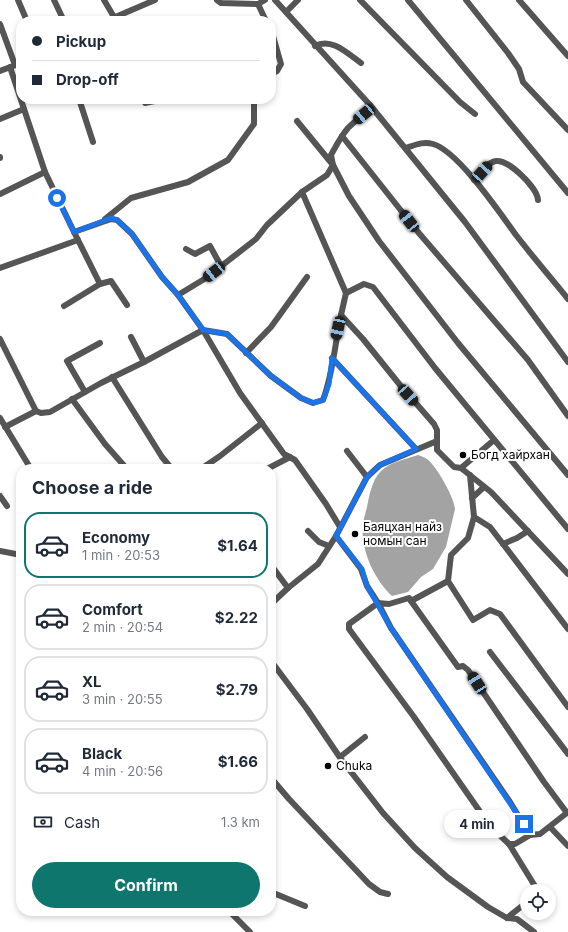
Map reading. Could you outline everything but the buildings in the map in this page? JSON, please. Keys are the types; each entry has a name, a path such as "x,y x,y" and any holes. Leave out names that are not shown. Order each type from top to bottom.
{"street":[{"path":"18,0 25,16"},
{"path":"54,0 62,16"},
{"path":"104,0 113,16"},
{"path":"116,16 155,0"},
{"path":"217,0 221,3 258,4 265,0"},
{"path":"276,0 315,46 370,105 406,148 465,222 568,362"},
{"path":"286,12 298,0"},
{"path":"360,0 460,102 475,114"},
{"path":"408,0 568,193"},
{"path":"466,0 508,53 519,69 523,82 568,130"},
{"path":"518,0 568,56"},
{"path":"258,4 264,16"},
{"path":"0,24 15,65 0,71"},
{"path":"315,46 321,43 336,45 361,63"},
{"path":"276,46 281,64 276,72"},
{"path":"23,104 45,172 100,284"},
{"path":"81,104 93,142"},
{"path":"102,221 131,198 188,182 228,160 254,124 254,104"},
{"path":"178,295 206,278 256,239 266,225 302,192 327,175 333,165 331,155 342,136 348,128 364,114 370,105"},
{"path":"0,119 24,109"},
{"path":"297,121 333,165 349,196 379,241 458,343 568,475"},
{"path":"342,136 418,232 528,360 568,416"},
{"path":"406,148 419,143 433,144 459,163 568,299"},
{"path":"474,180 488,165 494,161 499,161 522,175 538,194 538,200"},
{"path":"0,194 45,172"},
{"path":"0,339 36,411 42,413 50,412 84,392 203,330 227,334 277,380 301,398 313,403 323,400 329,384 332,358 346,293 302,192"},
{"path":"74,232 111,218 117,220 132,234 162,277 178,295 203,330 240,393 284,454 295,460 340,527"},
{"path":"0,268 78,240"},
{"path":"186,249 195,254 210,246 222,266"},
{"path":"246,352 271,327 306,277"},
{"path":"64,306 100,284 112,280 127,305"},
{"path":"346,293 364,284 373,288 435,368 568,529"},
{"path":"341,315 434,424 437,430 437,450 454,467 461,468 484,487 568,574"},
{"path":"131,337 144,362"},
{"path":"84,392 67,361 100,343"},
{"path":"332,358 416,449"},
{"path":"112,377 168,464"},
{"path":"72,399 105,444 123,464"},
{"path":"5,427 36,411"},
{"path":"0,418 28,464"},
{"path":"208,464 262,423"},
{"path":"461,468 494,440"},
{"path":"276,599 318,564 336,536 367,477 380,465 437,441"},
{"path":"348,451 367,477"},
{"path":"276,464 290,457"},
{"path":"470,476 474,517 468,538 451,555 448,581 473,620 490,610 500,614 568,707"},
{"path":"472,498 484,487"},
{"path":"0,496 7,506"},
{"path":"474,517 490,527 568,629"},
{"path":"308,531 319,542 329,546"},
{"path":"503,544 528,531"},
{"path":"336,536 362,569 367,586 391,628 510,802 530,835"},
{"path":"0,550 16,554"},
{"path":"276,572 288,588"},
{"path":"411,601 448,581"},
{"path":"509,844 515,844 530,835 540,834 568,812 544,782 468,670 463,666 458,667 409,598 389,604 378,603 348,624 349,629 414,717 490,826 509,844 534,884"},
{"path":"490,652 568,754"},
{"path":"276,668 340,757 383,813 415,848 447,877 488,907 507,918 517,919 534,932"},
{"path":"340,757 365,738"},
{"path":"276,784 369,884 380,892 388,894"},
{"path":"550,827 568,846"},
{"path":"276,894 305,906"},
{"path":"507,918 520,908"},
{"path":"234,916 250,932"}],"shaded area":[{"path":"418,455 431,462 440,475 449,490 455,509 446,547 433,569 421,577 408,592 392,596 379,581 366,553 363,534 363,521 371,490 378,474 393,463"}],"place":[{"name":"Богд хайрхан","path":"463,455"},
{"name":"Баяцхан найз номын сан","path":"355,534"},
{"name":"Chuka","path":"328,766"}],"route":[{"path":"57,198 74,232 111,218 117,220 132,234 162,277 178,295 203,330 227,334 271,376 301,398 313,403 323,400 329,384 332,358 416,449 380,465 367,477 336,536 362,569 367,586 391,628 524,824"}]}
